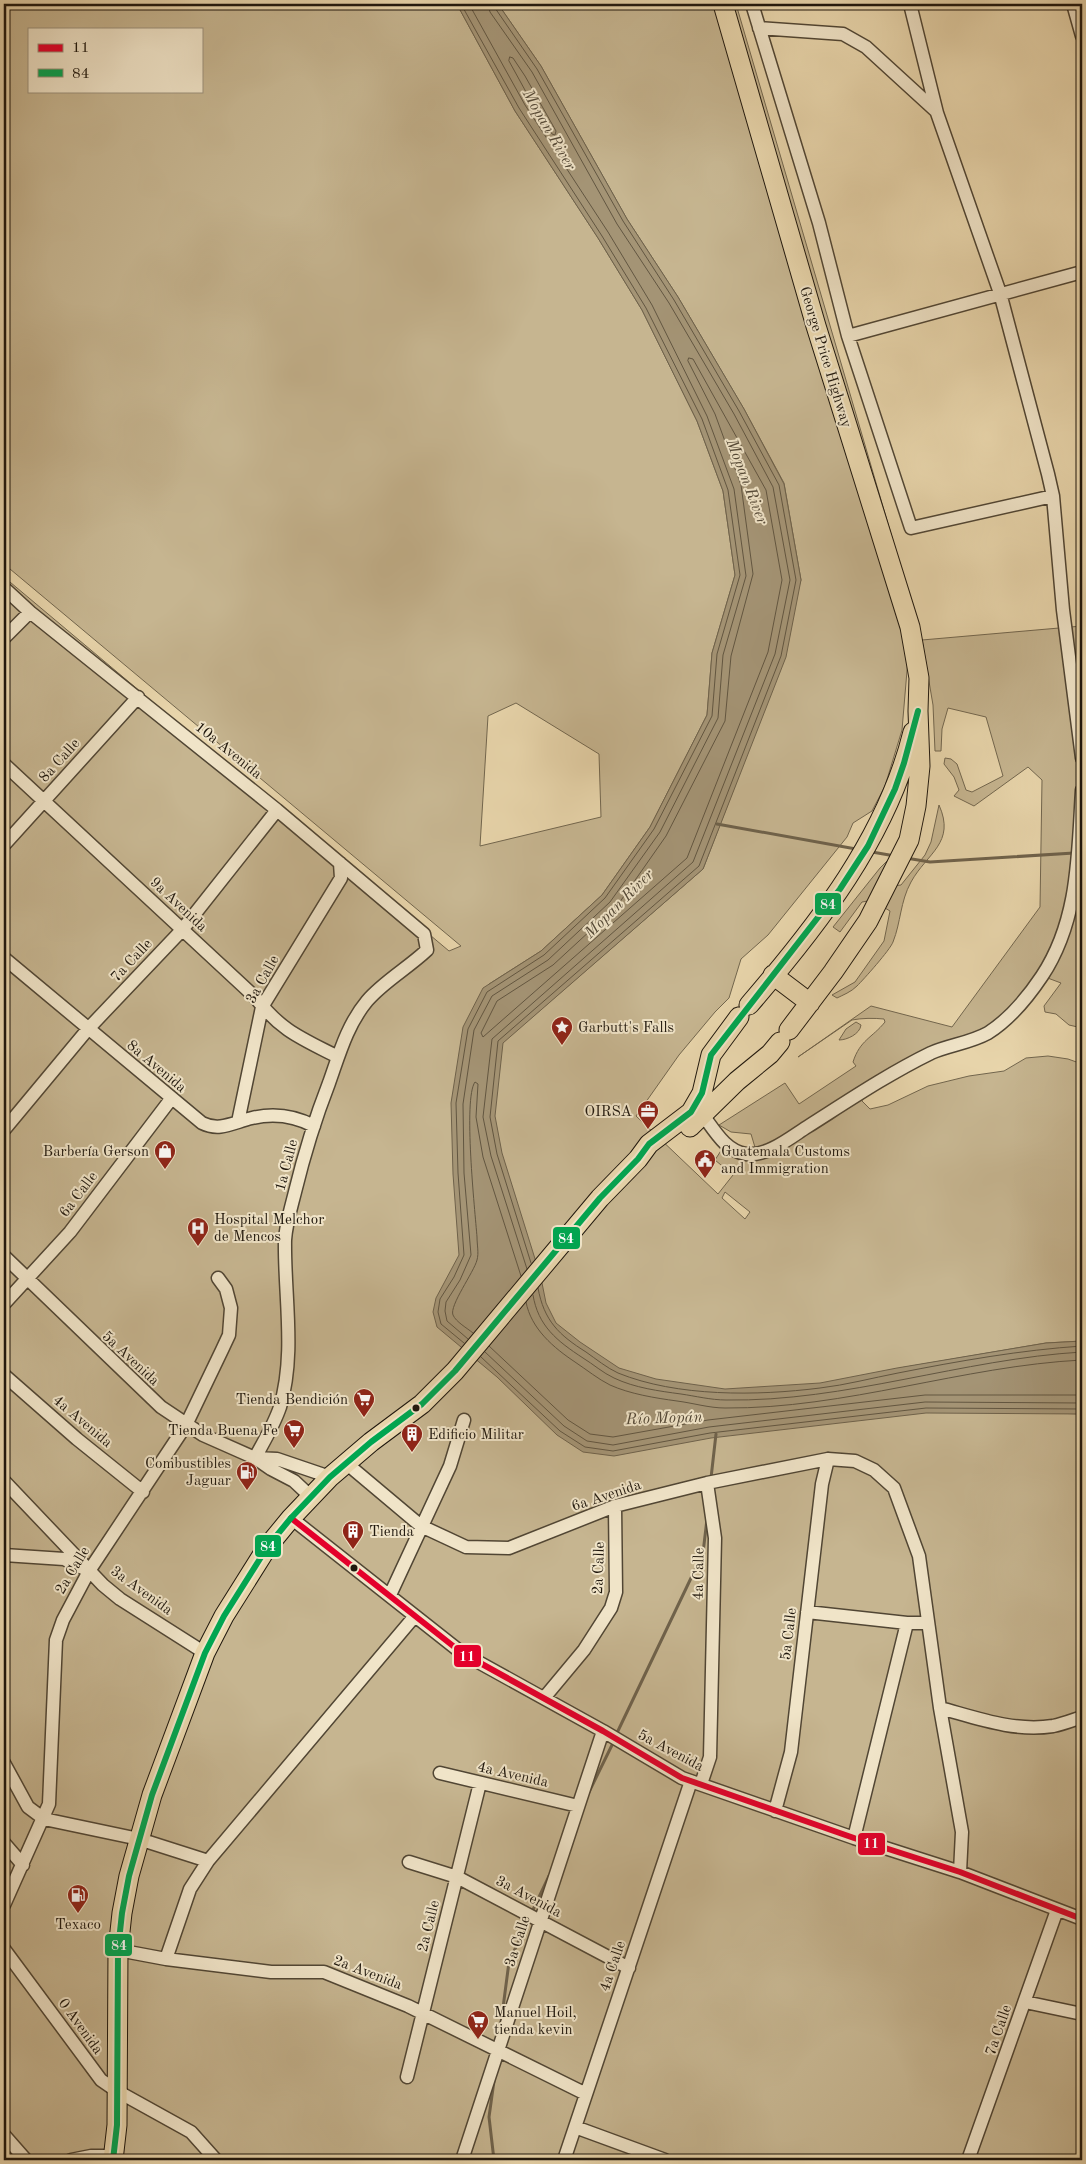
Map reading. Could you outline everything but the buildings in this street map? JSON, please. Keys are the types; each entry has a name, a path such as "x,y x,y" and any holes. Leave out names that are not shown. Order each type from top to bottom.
{"highway":[{"name":"George Price Highway","path":"113,2158 118,2092 118,1950 129,1876 152,1795 205,1653 224,1616 263,1554 310,1496 346,1463 422,1404 454,1371 600,1198 638,1159 686,1118 762,1061 785,1036 868,920 909,840 919,787 918,711 920,678 910,627 816,326 722,4"},
{"name":"George Price Highway","path":"699,1110 711,1055 840,889 868,846 895,789 918,711"},
{"path":"773,975 810,1003"}],"street":[{"path":"752,4 819,223 848,336 911,528 1053,496"},
{"path":"910,4 937,113 1000,294 1053,496 1063,610 1082,758"},
{"path":"1073,4 1082,36"},
{"path":"759,28 843,34 856,40 925,99 937,113"},
{"path":"848,336 1082,272"},
{"name":"10a Avenida","path":"4,588 30,612 277,810 424,934 427,943"},
{"path":"4,638 30,612"},
{"name":"8a Calle","path":"4,845 138,698"},
{"name":"9a Avenida","path":"4,764 45,800 254,997 277,1024 338,1057"},
{"path":"699,1110 719,1137 732,1150 746,1154 759,1153 793,1136 911,1064 932,1053 974,1040 1005,1020 1026,998 1043,975 1060,944 1070,915 1076,879 1082,790"},
{"name":"7a Calle","path":"4,1130 88,1029 182,930 277,810"},
{"name":"3a Calle","path":"238,1122 262,1007 341,878 340,864"},
{"name":"1a Calle","path":"255,1458 273,1423 284,1390 288,1337 286,1238 289,1216 314,1126 345,1038 367,1002 427,950 427,943"},
{"name":"8a Avenida","path":"4,958 202,1123 210,1127 221,1127 253,1118 284,1116 304,1121 314,1126"},
{"name":"6a Calle","path":"4,1304 70,1232 171,1099"},
{"name":"5a Avenida","path":"4,1256 160,1407 203,1435 255,1458 294,1481 310,1496"},
{"name":"2a Calle","path":"4,1905 44,1819 49,1804 56,1640 63,1620 90,1571 186,1425 229,1335 231,1308 226,1289 218,1278"},
{"name":"4a Avenida","path":"4,1375 77,1439 142,1492"},
{"path":"390,1595 450,1466 464,1420"},
{"name":"5a Avenida","path":"255,1458 277,1459 330,1477"},
{"name":"6a Avenida","path":"346,1463 421,1526 466,1547 509,1548 615,1506 707,1483 828,1459 855,1461 874,1470 894,1488 919,1556 928,1623"},
{"name":"5a Calle","path":"775,1811 791,1752 822,1484 828,1459"},
{"name":"3a Avenida","path":"4,1481 90,1571 120,1599 205,1653"},
{"name":"4a Calle","path":"564,2160 629,1968 696,1783 710,1757 715,1548 707,1483"},
{"name":"2a Calle","path":"544,1698 584,1650 611,1608 616,1592 615,1506"},
{"name":"5a Avenida","path":"291,1518 462,1653 603,1731 682,1778 854,1838 960,1872 1082,1919"},
{"path":"4,1555 64,1559 90,1571"},
{"path":"807,1612 907,1623 928,1623 940,1708 962,1832 960,1872"},
{"path":"166,1959 190,1889 208,1861 414,1617"},
{"path":"854,1838 907,1623"},
{"path":"940,1708 999,1724 1032,1728 1055,1726 1082,1717"},
{"name":"3a Calle","path":"462,2160 603,1731"},
{"path":"4,1764 28,1807 44,1819 139,1839 208,1861"},
{"name":"4a Avenida","path":"440,1773 578,1806"},
{"name":"2a Calle","path":"407,2077 480,1783"},
{"path":"4,1843 21,1868"},
{"path":"4,1856 21,1868"},
{"name":"3a Avenida","path":"410,1862 457,1877 629,1968"},
{"name":"7a Calle","path":"968,2160 1057,1910"},
{"name":"0 Avenida","path":"4,1949 95,2073 106,2084 191,2132 216,2160"},
{"name":"2a Avenida","path":"118,1950 166,1959 271,1972 324,1972 423,2013 586,2094"},
{"path":"1025,2002 1082,2014"},
{"path":"575,2127 666,2160"},
{"path":"4,2135 26,2160"},
{"path":"71,2160 91,2156 113,2158"}],"shaded area":[{"path":"4,4 453,4 459,8 515,111 598,238 642,310 697,421 723,491 735,575 712,653 707,715 650,827 602,895 541,951 489,984 530,1019 703,869 736,783 801,580 784,483 744,409 678,297 627,219 541,66 498,4 736,4 922,640 1082,626 1082,1028 1069,1025 1056,1014 1045,1012 1044,1006 1061,983 1037,974 1008,1018 863,1091 862,1101 870,1109 888,1105 928,1086 969,1076 1004,1071 1026,1058 1048,1056 1068,1059 1082,1064 1082,1341 1046,1343 900,1368 1053,1413 1082,1414 1082,2160 4,2160 4,577 449,951 461,946 4,564","holes":["922,640 933,705 935,751 941,751 942,729 948,708 986,717 1003,776 972,792 966,790 957,764 951,759 945,758 944,764 954,777 959,790 954,796 974,806 1028,767 1042,780 1040,907 952,1027 871,1006 798,1057 852,1020 884,1019 885,1022 859,1049 853,1062 856,1066 799,1104 785,1083 719,1125 731,1132 751,1134 757,1154 726,1148 722,1149 715,1160 733,1175 718,1194 636,1116 679,1055 729,998 741,959 768,935 847,837 853,823 872,811 885,786 902,730 909,647","516,703 599,754 601,817 480,846 488,716","725,1192 750,1212 745,1219 722,1198"]},
{"path":"939,805 944,829 942,838 907,889 898,927 891,946 857,986 850,992 837,998 832,995 855,982 884,941 890,911 885,908 892,886 901,885 925,855 931,842"},
{"path":"895,853 868,901 862,902 840,932 833,927 880,868"},
{"path":"856,1022 861,1025 856,1034 839,1040 846,1029"}],"water":[{"path":"453,4 498,4 541,66 627,219 678,297 744,409 784,484 801,580 786,657 703,869 503,1043 495,1116 502,1153 541,1278 546,1303 556,1323 580,1342 619,1368 656,1379 725,1389 820,1383 1046,1343 1082,1341 1082,1414 926,1413 711,1438 614,1456 583,1452 557,1435 497,1377 437,1327 433,1312 436,1298 459,1255 453,1174 451,1103 463,1027 483,988 541,951 602,895 650,827 707,715 712,653 735,575 723,491 697,421 642,310 598,238 515,111 459,8"}],"waterway":[{"path":"717,824 856,849"},
{"path":"872,852 895,856"},
{"path":"906,858 930,862 1074,853"},
{"path":"711,1478 716,1434"},
{"path":"616,1735 703,1553 707,1519"},
{"path":"589,1792 614,1741"},
{"path":"531,1914 549,1876"},
{"path":"501,2023 509,1962 529,1919"},
{"path":"494,2081 489,2117 494,2160"}],"transit line":[{"name":"84","path":"113,2160 117,2125 118,1950 129,1876 152,1795 205,1653 224,1616 268,1546 291,1518 330,1477 371,1442 422,1404 455,1371 600,1198 638,1159 649,1144 691,1112 702,1093 711,1055 840,889 868,846 895,789 918,711"},
{"name":"11","path":"291,1518 462,1653 603,1731 682,1778 854,1838 960,1872 1082,1919"}],"place":[{"name":"Garbutt's Falls","path":"562,1046"},
{"name":"OIRSA","path":"648,1130"},
{"name":"Barbería Gerson","path":"165,1170"},
{"name":"Guatemala Customs and Immigration","path":"705,1179"},
{"name":"Hospital Melchor de Mencos","path":"198,1247"},
{"name":"Tienda Bendición","path":"364,1418"},
{"name":"Tienda Buena Fe","path":"294,1449"},
{"name":"Edificio Militar","path":"412,1453"},
{"name":"Combustibles Jaguar","path":"247,1491"},
{"name":"Tienda","path":"353,1550"},
{"name":"Texaco","path":"78,1914"},
{"name":"Manuel Hoil, tienda kevin","path":"478,2040"}],"water label":[{"name":"Mopan River","path":"550,129"},
{"name":"Mopan River","path":"748,481"},
{"name":"Mopan River","path":"618,903"},
{"name":"Río Mopán","path":"664,1417"}]}
